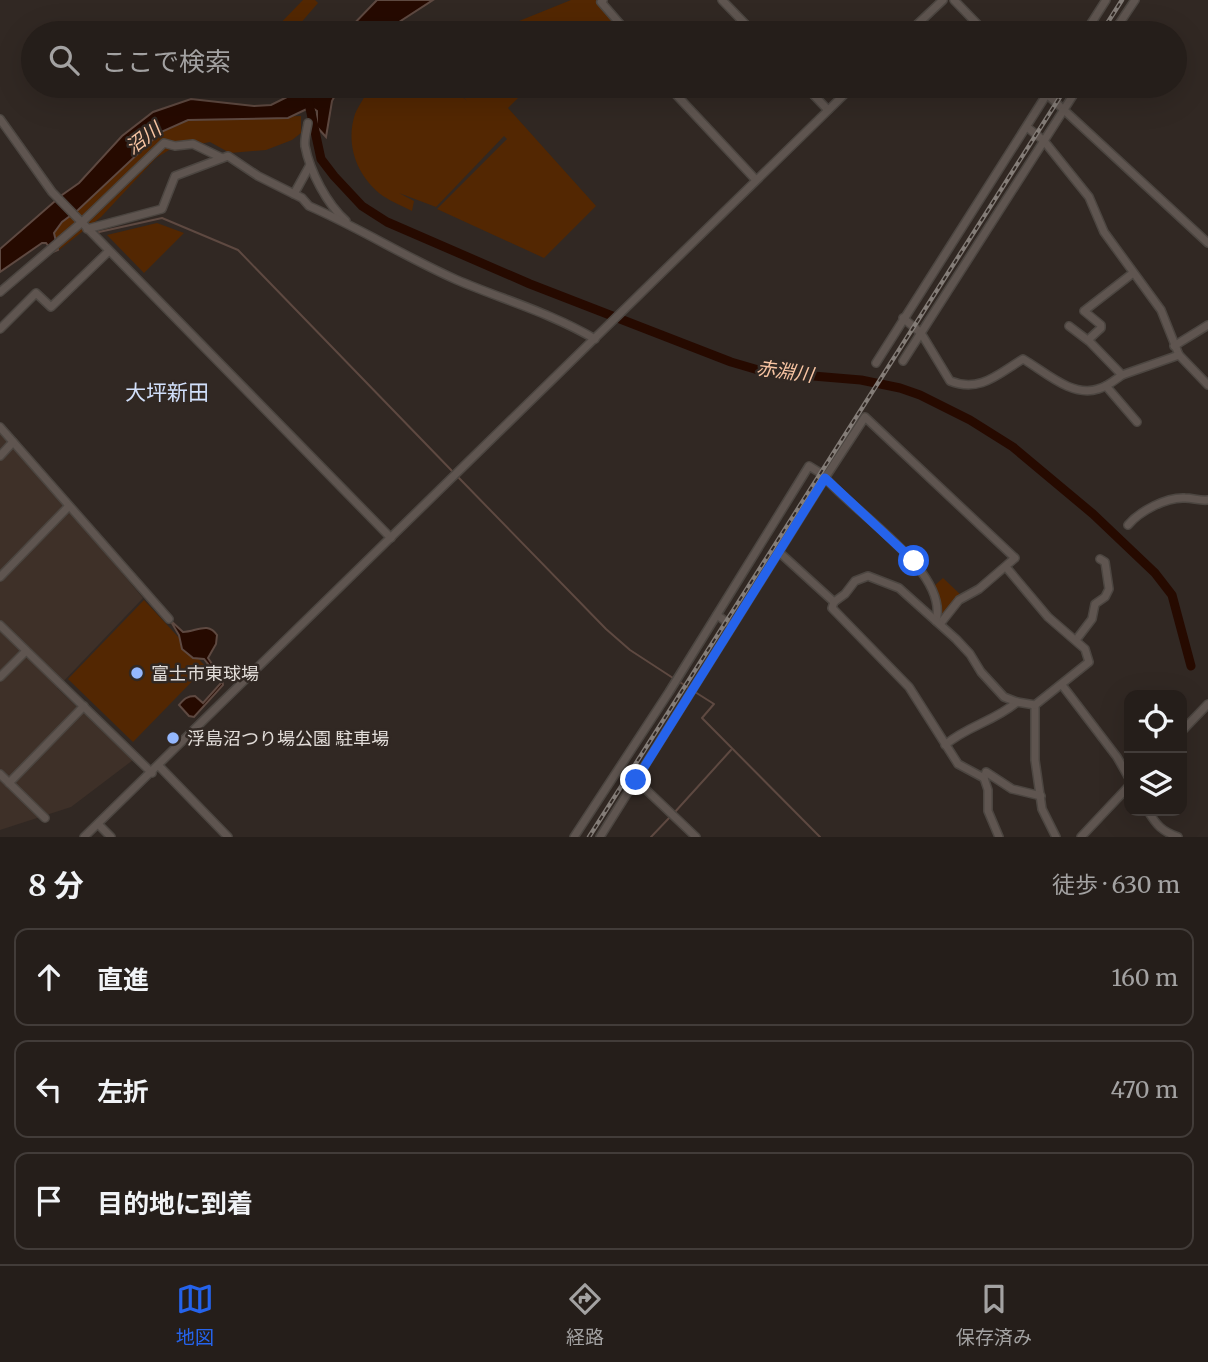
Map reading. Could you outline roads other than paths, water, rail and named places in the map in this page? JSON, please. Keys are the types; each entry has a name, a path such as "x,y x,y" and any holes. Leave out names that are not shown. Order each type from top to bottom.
{"street":[{"path":"603,0 601,2 618,21"},
{"path":"722,0 742,21"},
{"path":"921,21 943,0"},
{"path":"954,0 974,21"},
{"path":"1093,21 1106,0"},
{"path":"1121,21 1135,0"},
{"path":"679,98 756,180"},
{"path":"816,98 828,110"},
{"path":"84,837 840,98"},
{"path":"876,363 1044,98"},
{"path":"1050,98 1208,243"},
{"path":"903,361 1071,98"},
{"path":"0,119 52,192 391,538"},
{"path":"308,123 305,143 310,164 336,212 360,233"},
{"path":"1027,127 1044,141 1089,197 1104,232 1161,310 1179,355 1208,385"},
{"path":"0,292 62,240 84,226 164,143 175,146 193,144 222,158"},
{"path":"84,226 162,209 175,176 228,156 258,176 295,194 309,206 360,233 457,280 566,322 596,337"},
{"path":"295,194 310,164"},
{"path":"0,329 36,293 51,307 109,251"},
{"path":"1088,340 1101,325 1084,311 1133,273"},
{"path":"903,318 921,333 950,381 959,384 978,385 1023,359 1059,382 1088,391 1106,386 1122,375 1179,355"},
{"path":"1174,346 1208,325"},
{"path":"1069,326 1088,340 1122,375"},
{"path":"1106,386 1137,422"},
{"path":"600,837 865,417 1015,558 979,589 960,600 938,622"},
{"path":"0,427 169,619"},
{"path":"0,456 13,442"},
{"path":"574,837 634,747 809,466 921,568 934,596 938,622"},
{"path":"1128,525 1150,508 1172,500 1182,497 1208,500"},
{"path":"0,577 69,506"},
{"path":"779,552 834,602"},
{"path":"1076,640 1091,619 1095,604 1105,597 1110,589 1105,562 1100,559"},
{"path":"984,778 958,764 909,687 832,608 834,602 845,594 855,580 868,576 899,588 970,654 1004,696 1017,702 1035,705 1088,662 1085,649 1048,617 1006,566"},
{"path":"717,615 733,626"},
{"path":"0,625 152,773"},
{"path":"0,677 26,650"},
{"path":"1062,685 1124,769"},
{"path":"945,745 960,732 989,721 1017,702"},
{"path":"1187,726 1208,704"},
{"path":"1035,705 1035,760 1042,810 1056,837"},
{"path":"9,783 84,706"},
{"path":"159,766 228,837"},
{"path":"999,837 988,811 988,790 984,778 986,772 1012,789 1041,796"},
{"path":"0,774 45,818"},
{"path":"636,780 696,837"},
{"path":"1081,837 1124,791"},
{"path":"1151,816 1164,835 1178,837"},
{"path":"98,824 111,837"}],"water":[{"path":"377,0 433,0 401,21 357,21"},
{"name":"沼川","path":"285,98 334,98 326,137 317,127 317,111 311,107 288,118 188,120 161,132 62,222 54,233 58,250 53,252 46,243 42,243 0,272 0,249 79,183 122,136 153,112 191,99 254,106 271,105"},
{"path":"170,620 183,632 206,628 217,635 216,644 208,658 223,685 194,717 189,716 179,705 192,696 203,703 221,683 204,659 193,658 182,649 179,635"}],"waterway":[{"name":"赤淵川","path":"308,99 321,159 362,206 387,222 530,284 731,362 765,372 861,380 920,395 970,420 1013,447 1093,514 1155,573 1172,595 1191,666"},
{"path":"99,232 162,218 238,250 454,473"},
{"path":"458,477 606,629 630,650 673,678"},
{"path":"678,681 691,689"},
{"path":"695,692 714,704 702,718 820,837"},
{"path":"674,813 731,750"},
{"path":"651,837 670,817"}],"tunnel":[{"path":"620,769 636,780"}],"railway":[{"path":"1109,21 1122,0"},
{"path":"589,837 1059,98"}],"place":[{"name":"富士市東球場","path":"137,673"},
{"name":"浮島沼つり場公園 駐車場","path":"173,738"}],"district":[{"name":"大坪新田","path":"167,392"}]}
